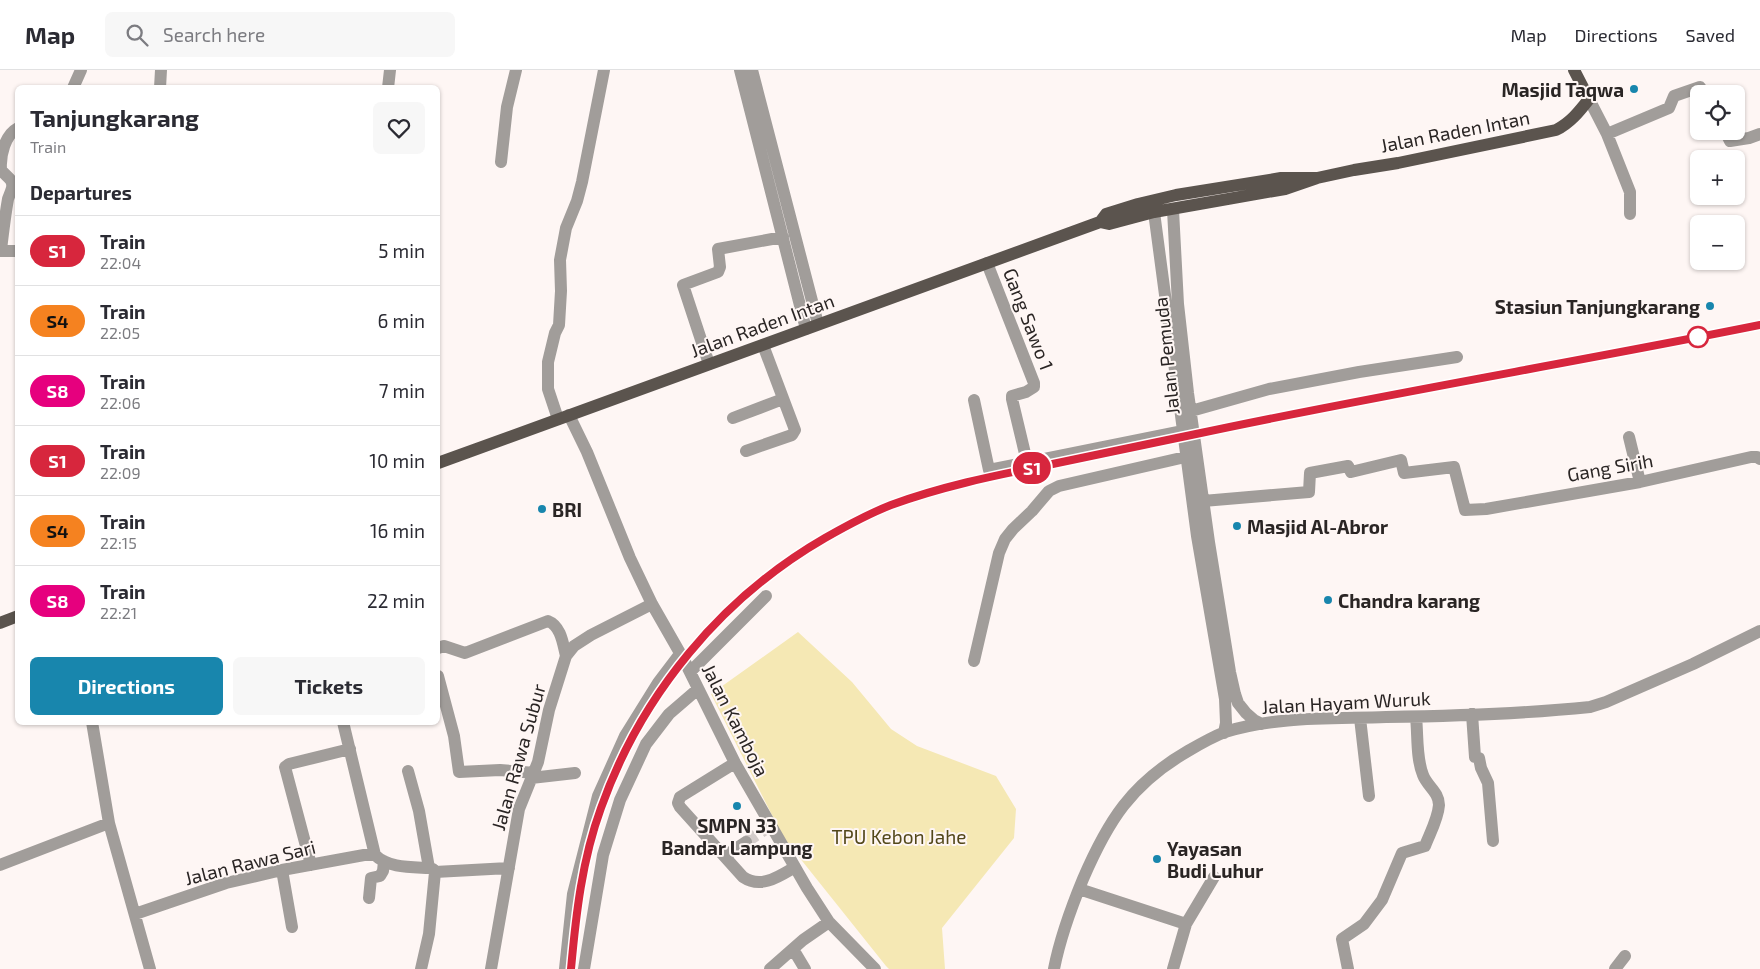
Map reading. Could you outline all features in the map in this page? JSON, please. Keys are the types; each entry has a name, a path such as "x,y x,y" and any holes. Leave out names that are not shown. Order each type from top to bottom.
{"main road":[{"path":"1574,70 1589,99"},
{"name":"Jalan Raden Intan","path":"440,462 1100,222 1109,224 1154,212 1285,189 1318,178 1556,130 1574,117 1589,99"},
{"name":"Jalan Raden Intan","path":"1100,222 1106,214 1176,195 1281,178 1318,178"},
{"path":"0,623 15,617"}],"street":[{"path":"74,85 81,70"},
{"path":"160,85 161,70"},
{"path":"388,85 390,70"},
{"path":"501,162 506,107 516,70"},
{"name":"Jalan Kamboja","path":"604,70 582,182 577,201 566,228 560,260 559,325 555,333 548,362 548,388 587,452 630,558 652,604 690,672 768,828 829,922 875,969"},
{"path":"740,70 806,329"},
{"path":"752,70 818,324"},
{"path":"1607,134 1669,108 1674,96 1690,90"},
{"path":"1589,99 1607,134 1630,192 1630,214"},
{"path":"15,129 11,131 3,144 0,160 1,170 12,182 0,251 15,251"},
{"path":"1745,138 1760,134"},
{"name":"Jalan Pemuda","path":"1173,210 1183,393 1183,431 1198,543 1226,699 1224,733"},
{"name":"Jalan Pemuda","path":"1154,212 1163,278 1183,393 1192,411 1187,457 1203,501 1235,694 1238,703 1246,713 1262,724"},
{"path":"709,364 683,285 718,272 720,267 718,249 783,237"},
{"name":"Gang Sawo 1","path":"987,262 1034,383 1034,387 1030,390 1012,396 1027,462"},
{"path":"1163,278 1177,277"},
{"path":"746,452 792,435 795,430 762,345"},
{"path":"1192,411 1269,390 1359,372 1457,357"},
{"path":"733,418 783,399"},
{"path":"974,400 989,470 1183,431"},
{"path":"1629,437 1640,482"},
{"path":"974,660 996,563 1005,539 1049,492 1059,486 1187,457"},
{"name":"Gang Sirih","path":"1203,501 1309,492 1310,473 1348,466 1351,472 1401,460 1404,473 1454,467 1465,510 1486,509 1640,482 1751,457 1760,459"},
{"path":"690,672 766,596"},
{"path":"566,656 574,646 592,635 652,604"},
{"path":"440,647 444,646 465,653 548,620 555,624 558,629 566,656"},
{"name":"Jalan Hayam Wuruk","path":"1054,969 1071,907 1106,830 1118,810 1134,792 1168,762 1210,739 1224,733 1262,724 1294,720 1416,717 1580,708 1598,704 1693,664 1760,631"},
{"path":"565,969 573,894 598,796 625,736 658,683 680,654"},
{"name":"Jalan Rawa Subur","path":"491,969 519,809 538,762 549,710 566,656"},
{"path":"440,684 454,736 459,772 500,770 533,775 574,773"},
{"path":"584,969 603,855 620,800 646,744 669,714 698,689"},
{"path":"1472,714 1475,757 1480,758 1480,768 1488,783 1493,840"},
{"path":"1348,969 1342,939 1364,924 1382,900 1402,853 1425,846 1436,818 1438,799 1436,792 1428,786 1422,774 1419,761 1416,717"},
{"path":"1360,718 1369,796"},
{"path":"93,725 109,823 150,969"},
{"path":"344,725 383,871 380,876 371,878 369,898"},
{"path":"311,865 284,767 289,764 350,749"},
{"path":"734,763 678,799 680,807 743,877 749,881 767,881 795,867"},
{"path":"408,771 432,870 429,934 421,969"},
{"path":"0,865 109,823"},
{"path":"724,856 746,842"},
{"name":"Jalan Rawa Sari","path":"135,914 226,883 282,870 364,855 380,858 392,864 432,870 509,868"},
{"path":"282,870 292,927"},
{"path":"1173,969 1186,924 1214,877"},
{"path":"1079,889 1186,924"},
{"path":"770,969 829,922"},
{"path":"793,949 805,969"},
{"path":"1615,969 1625,956"}],"green space":[{"name":"TPU Kebon Jahe","path":"798,632 852,682 891,729 917,746 996,776 1016,809 1014,838 942,928 945,969 889,969 886,966 783,837 711,694"}],"tunnel":[{"path":"746,842 764,830"}],"railway":[{"path":"571,969 584,867 594,828 618,766 638,727 662,689 689,653 719,620 787,562 841,529 891,505 947,487 985,478 1266,419 1760,325"}],"train":[{"name":"S1","path":"571,969 583,869 601,808 620,762 643,717 665,684 716,621 750,591 802,551 847,525 888,506 984,478 1287,415 1760,325"}],"place":[{"name":"Masjid Taqwa","path":"1634,89"},
{"name":"Stasiun Tanjungkarang","path":"1710,306"},
{"name":"BRI","path":"542,509"},
{"name":"Masjid Al-Abror","path":"1237,526"},
{"name":"Chandra karang","path":"1328,600"},
{"name":"SMPN 33 Bandar Lampung","path":"737,806"},
{"name":"Yayasan Budi Luhur","path":"1157,859"}]}
